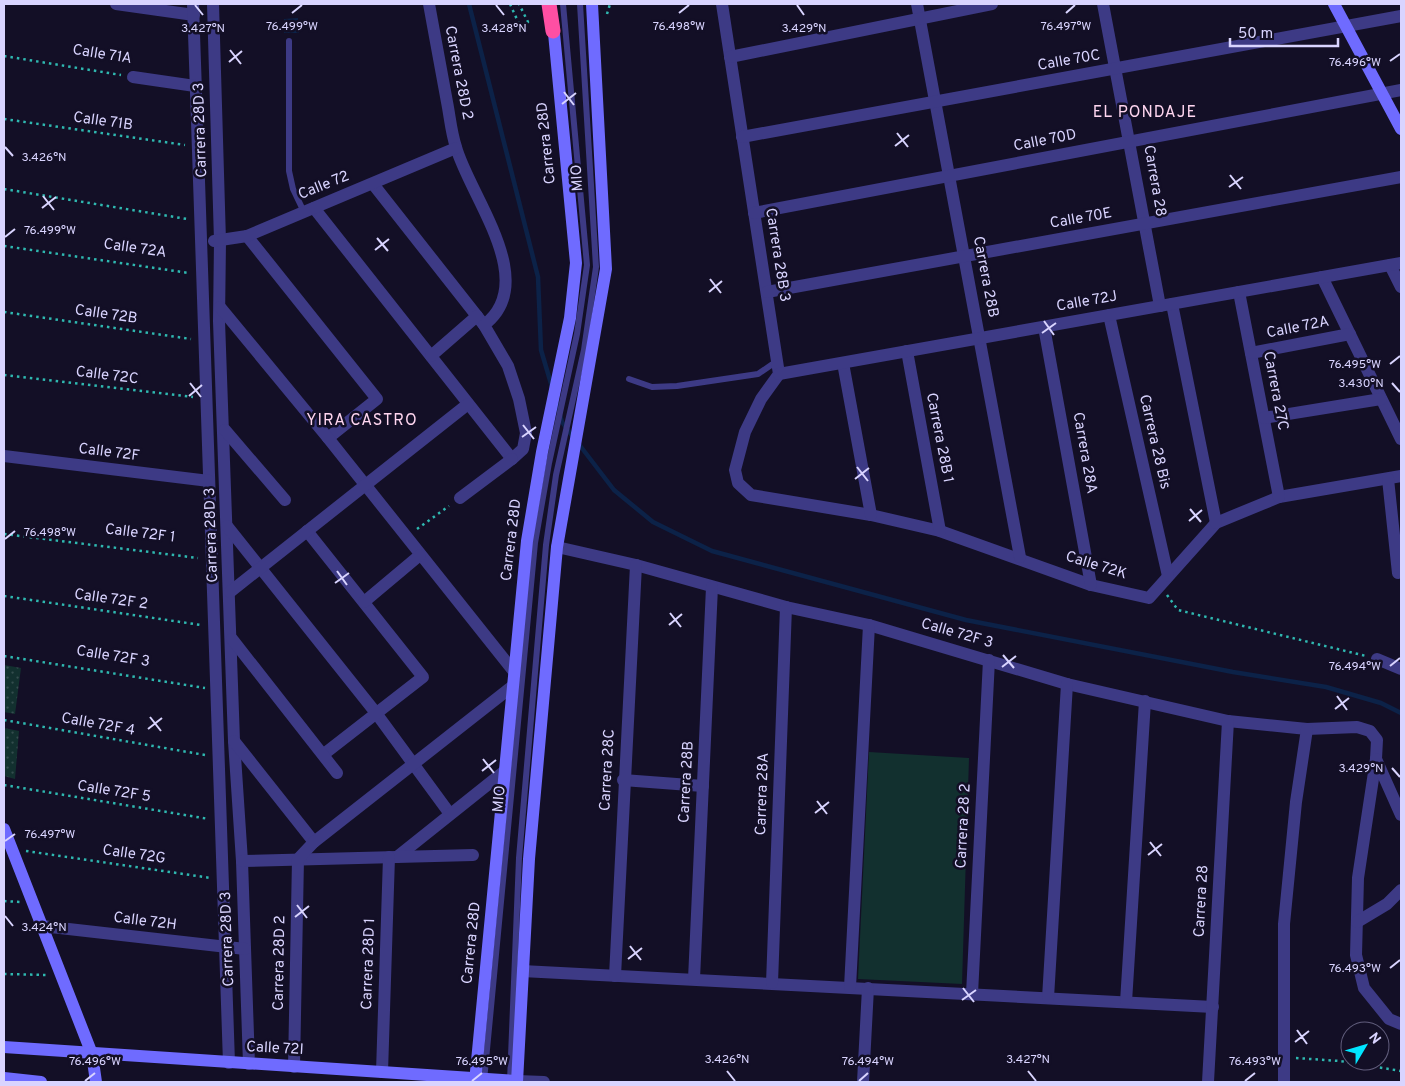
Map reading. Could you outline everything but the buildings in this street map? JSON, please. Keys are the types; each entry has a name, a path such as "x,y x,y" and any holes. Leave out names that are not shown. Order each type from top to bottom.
{"highway":[{"path":"551,4 553,31"}],"street":[{"path":"116,4 193,10"},
{"name":"Carrera 28D 3","path":"213,4 220,241 219,321 232,639 234,741 242,861 249,1064"},
{"name":"Carrera 28D 2","path":"428,4 456,148 482,204 504,262 506,286 501,304 492,319 481,320 431,356"},
{"path":"514,1081 529,858 557,547 606,268 594,4"},
{"name":"Carrera 28B 3","path":"722,4 779,374"},
{"name":"Carrera 28B","path":"917,4 1020,557"},
{"path":"730,57 992,4"},
{"name":"Carrera 28","path":"1103,4 1145,223 1166,305 1216,523"},
{"path":"1334,4 1401,129"},
{"name":"Carrera 28D 3","path":"193,10 229,1063"},
{"name":"Calle 70C","path":"742,137 1401,16"},
{"name":"Carrera 28D","path":"480,1080 527,541 542,452 570,318 576,263 553,31"},
{"name":"Calle 71A","path":"133,77 195,86"},
{"name":"Calle 70D","path":"754,213 1401,90"},
{"name":"Calle 72","path":"202,242 246,236 456,148"},
{"name":"Calle 70E","path":"767,292 1401,177"},
{"path":"373,184 481,320 508,366 519,399 526,433 523,449 460,498"},
{"path":"309,210 431,356 512,459"},
{"path":"246,236 377,399 328,438"},
{"path":"1396,264 1401,287"},
{"name":"Calle 72J","path":"779,374 1396,264"},
{"path":"1322,277 1401,439"},
{"name":"Carrera 27C","path":"1239,292 1279,497"},
{"path":"220,307 328,438 514,679 314,842 298,859"},
{"name":"Carrera 28 Bis","path":"1109,315 1168,576"},
{"path":"204,321 219,321"},
{"name":"Carrera 28A","path":"1044,326 1092,584"},
{"name":"Calle 72A","path":"1251,353 1350,334"},
{"name":"Carrera 28B 1","path":"906,351 940,531"},
{"path":"843,363 871,515"},
{"name":"Calle 72K","path":"779,374 761,399 744,432 735,470 738,482 751,495 871,515 940,531 1020,557 1092,584 1149,598 1216,523 1279,497 1401,476"},
{"path":"1264,418 1381,399"},
{"path":"230,592 468,404"},
{"path":"224,430 285,500"},
{"name":"Calle 72F","path":"4,456 209,481"},
{"path":"1388,479 1398,573"},
{"path":"227,526 376,713 450,814"},
{"path":"307,531 423,677 324,754"},
{"name":"Calle 72F 3","path":"557,547 636,565 786,607 869,625 1067,684 1228,721 1307,729 1357,727 1370,731 1377,740 1376,759"},
{"path":"364,602 420,556"},
{"name":"Carrera 28C","path":"615,976 623,780 636,565"},
{"name":"Carrera 28B","path":"694,979 712,587"},
{"name":"Carrera 28A","path":"772,983 786,607"},
{"path":"850,987 869,625"},
{"path":"232,639 338,773"},
{"path":"1377,659 1401,669"},
{"name":"Carrera 28 2","path":"972,994 989,660"},
{"path":"1048,998 1067,684"},
{"path":"1126,1002 1145,701"},
{"name":"Carrera 28","path":"1208,1082 1228,721"},
{"path":"1284,1082 1284,924 1296,802 1307,729"},
{"path":"234,741 314,842"},
{"path":"1376,759 1401,815"},
{"path":"1376,759 1358,878 1356,954 1364,988 1389,1019 1401,1024"},
{"path":"393,857 506,770"},
{"path":"623,780 703,786"},
{"path":"4,829 92,1054 96,1082"},
{"path":"242,861 473,855"},
{"name":"Carrera 28D 1","path":"382,1072 393,857"},
{"name":"Carrera 28D 2","path":"294,1067 298,859"},
{"path":"1357,922 1387,904 1401,891"},
{"name":"Calle 72H","path":"42,926 245,949"},
{"path":"522,971 1213,1007"},
{"path":"863,1082 868,988"},
{"name":"Calle 72I","path":"4,1047 480,1080 544,1082"},
{"path":"4,1078 41,1082"}],"lane":[{"name":"MIO","path":"480,1080 536,543 549,463 577,334 587,265 563,4"},
{"name":"MIO","path":"514,1081 519,858 546,545 556,475 584,350 596,267 580,4"},
{"path":"289,41 289,171 293,189 309,210"},
{"path":"629,380 652,387 678,386 758,374 778,360"}],"path":[{"path":"510,4 520,26 528,22 519,4"},
{"name":"Calle 71A","path":"4,56 133,77"},
{"name":"Calle 71B","path":"4,119 198,148"},
{"path":"4,188 201,221"},
{"name":"Calle 72A","path":"4,246 202,275"},
{"name":"Calle 72B","path":"4,312 205,341"},
{"name":"Calle 72C","path":"4,375 207,399"},
{"path":"406,537 460,498"},
{"name":"Calle 72F 1","path":"4,534 212,560"},
{"path":"1159,586 1178,610 1377,659"},
{"name":"Calle 72F 2","path":"4,596 214,627"},
{"name":"Calle 72F 3","path":"4,656 216,689"},
{"name":"Calle 72F 4","path":"4,720 218,757"},
{"name":"Calle 72F 5","path":"4,785 221,821"},
{"name":"Calle 72G","path":"12,849 223,879"},
{"path":"4,974 62,975"},
{"path":"1285,1057 1340,1061 1401,1071"}],"green space":[{"path":"4,665 21,668 15,714 4,712"},
{"path":"4,728 19,731 15,779 4,776"},
{"path":"869,752 969,758 962,984 858,979"}],"water":[{"path":"298,18 299,33 284,33 284,19"}],"waterway":[{"path":"469,4 538,277 541,350 552,387"},
{"path":"556,402 562,422 573,437"},
{"path":"578,443 614,490 653,522 712,551 966,620 1233,672 1326,687 1381,703 1401,713"}],"district":[{"name":"EL PONDAJE","path":"1145,113"},
{"name":"YIRA CASTRO","path":"362,421"}]}
